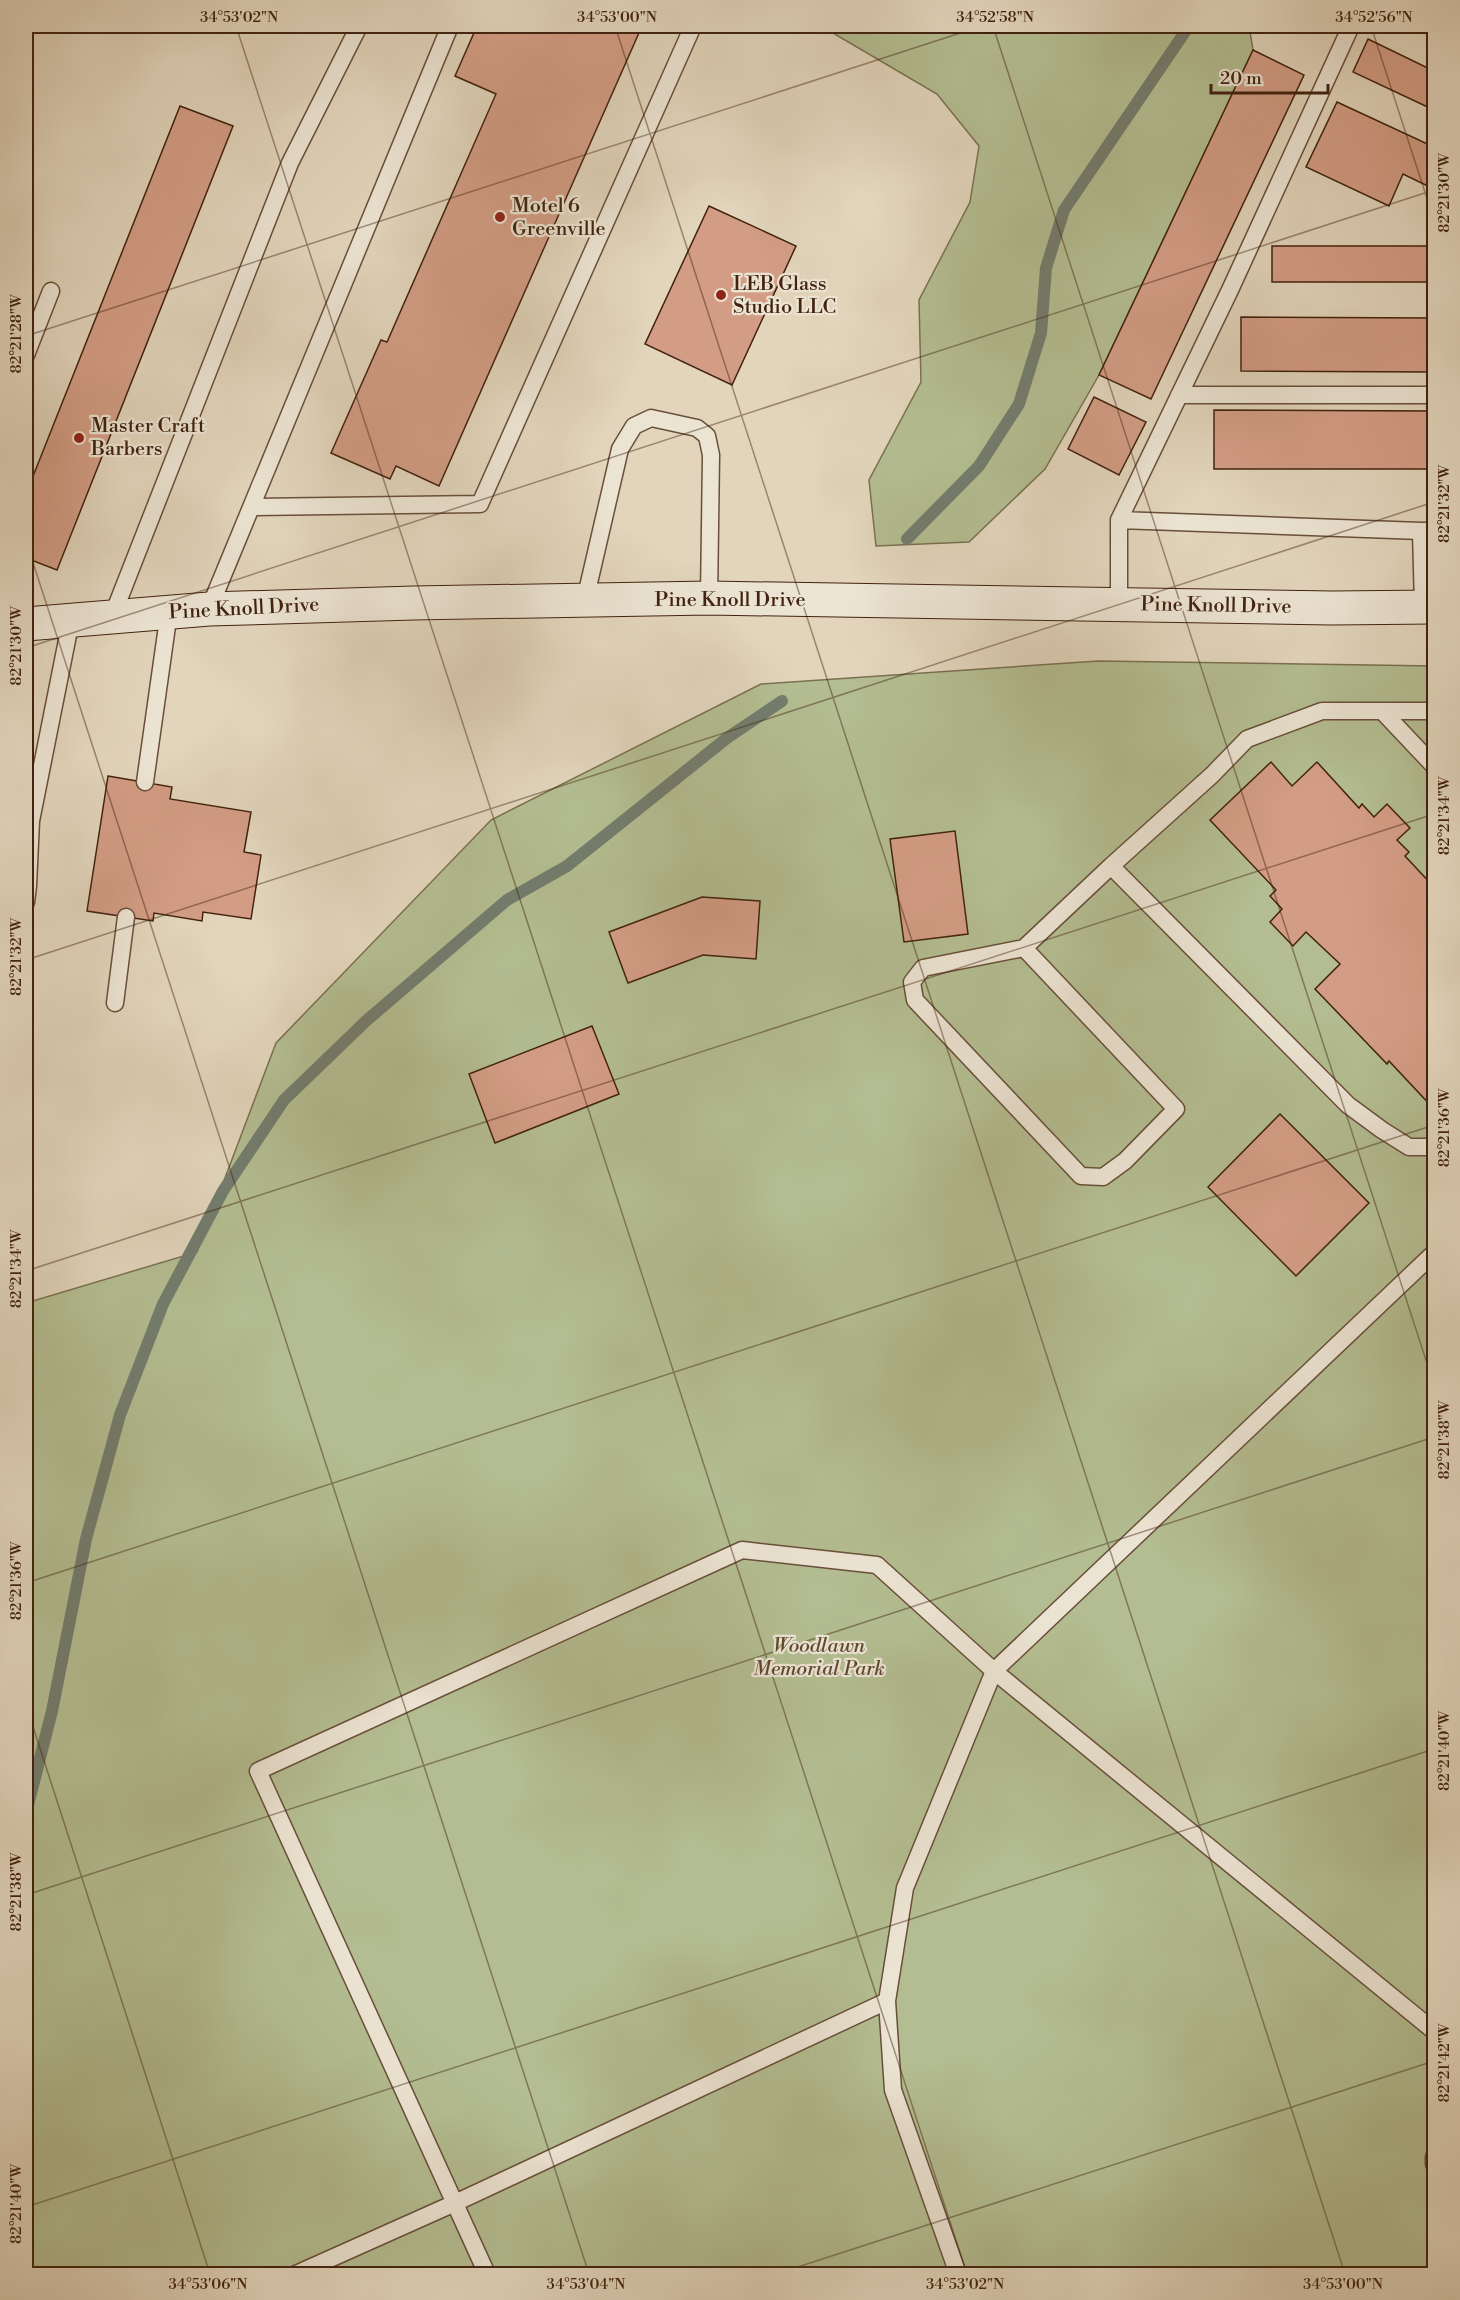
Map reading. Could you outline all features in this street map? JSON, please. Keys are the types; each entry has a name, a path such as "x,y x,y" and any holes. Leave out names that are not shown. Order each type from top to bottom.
{"street":[{"name":"Pine Knoll Drive","path":"26,624 209,609 709,598 1429,607"}],"lane":[{"path":"112,617 290,163 359,26"},
{"path":"209,609 450,26"},
{"path":"253,507 480,504 693,26"},
{"path":"1119,604 1119,520 1235,279 1351,26"},
{"path":"26,355 51,291"},
{"path":"1179,395 1434,395"},
{"path":"585,600 620,449 634,426 651,418 697,428 707,436 711,455 709,598"},
{"path":"1119,520 1428,531 1429,607"},
{"path":"145,782 169,612"},
{"path":"26,902 31,821 71,620"},
{"path":"1024,948 1176,1109 1125,1161 1104,1177 1081,1176 915,1000 912,982 923,969 1024,948 1212,775 1247,739 1322,711 1434,711"},
{"path":"1383,712 1434,766"},
{"path":"1111,866 1348,1105 1409,1147 1434,1147"},
{"path":"115,1003 126,917"},
{"path":"958,2274 893,2090 887,2001 905,1888 994,1671 1434,1254"},
{"path":"488,2274 258,1771 742,1550 877,1565 994,1671 1434,2031"},
{"path":"296,2274 455,2203 887,2001"},
{"path":"1434,2157 1434,2164"}],"green space":[{"path":"821,26 1249,26 1253,50 1099,375 1045,469 969,542 876,546 869,480 921,382 919,300 970,202 979,146 937,94"},
{"name":"Woodlawn Memorial Park","path":"1098,661 1434,666 1434,2274 26,2274 26,1303 197,1252 276,1043 491,820 761,684"}],"building":[{"name":"Motel 6 Greenville","path":"477,26 642,26 439,486 396,466 390,479 331,453 381,340 387,342 496,94 455,76"},
{"path":"1368,39 1434,71 1434,110 1353,72"},
{"path":"1253,50 1304,75 1151,399 1099,375"},
{"path":"1337,102 1434,147 1434,189 1403,174 1389,206 1306,167"},
{"path":"180,106 233,126 57,570 26,558 26,494"},
{"name":"LEB Glass Studio LLC","path":"709,206 796,246 732,385 645,344"},
{"path":"1272,246 1434,246 1434,282 1272,282"},
{"path":"1241,317 1434,318 1434,372 1241,371"},
{"path":"1094,397 1146,422 1119,475 1068,449"},
{"path":"1214,410 1434,411 1434,469 1214,469"},
{"path":"1271,762 1292,786 1317,762 1359,808 1362,804 1374,817 1387,804 1410,828 1397,840 1409,852 1405,856 1434,887 1434,1109 1389,1061 1387,1064 1315,989 1340,964 1306,932 1293,946 1270,922 1282,909 1270,896 1276,890 1210,820"},
{"path":"108,776 172,787 170,799 251,812 244,852 261,855 251,919 203,912 202,921 154,913 153,921 87,911"},
{"path":"955,831 968,934 904,942 890,839"},
{"path":"702,897 760,901 756,959 703,955 628,983 609,932"},
{"path":"592,1026 619,1094 495,1143 469,1074"},
{"path":"1280,1114 1369,1203 1296,1276 1208,1187"}],"waterway":[{"path":"907,539 979,466 1019,404 1041,333 1046,268 1064,210 1189,26"},
{"path":"26,1813 52,1711 86,1539 120,1415 163,1304 223,1191 284,1100 366,1021 507,900 567,866 727,738 782,701"}],"place":[{"name":"Motel 6 Greenville","path":"500,217"},
{"name":"LEB Glass Studio LLC","path":"721,295"},
{"name":"Master Craft Barbers","path":"79,438"}]}
